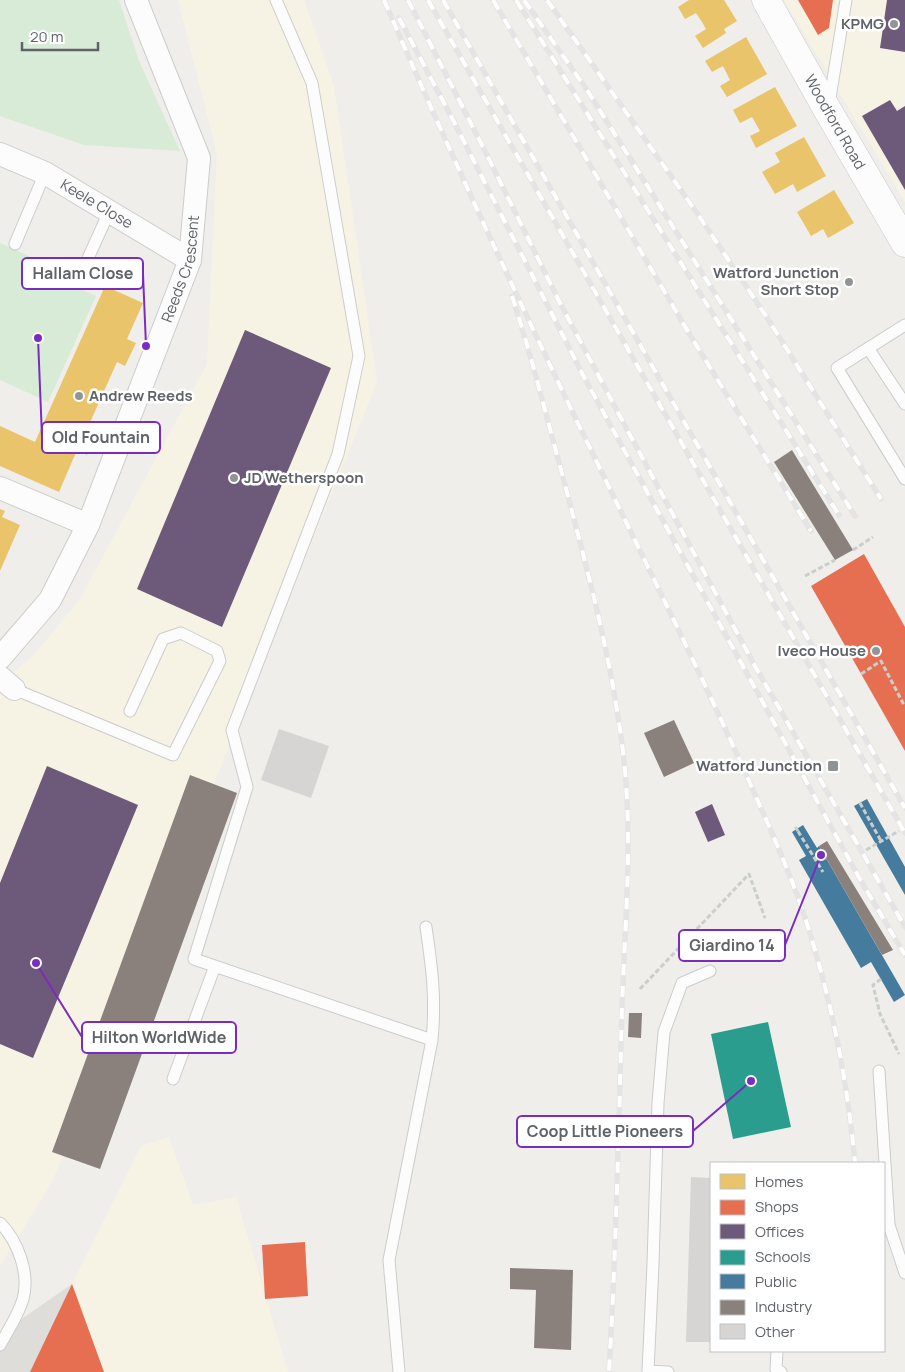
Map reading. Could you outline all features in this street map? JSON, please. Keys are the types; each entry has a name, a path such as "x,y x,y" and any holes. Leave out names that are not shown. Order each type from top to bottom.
{"street":[{"name":"Reeds Crescent","path":"0,658 50,600 88,525 190,260 198,158 136,0"},
{"name":"Woodford Road","path":"766,0 905,243"},
{"name":"Keele Close","path":"0,154 45,173 190,260"},
{"path":"0,488 88,525"}],"lane":[{"path":"276,0 312,83 359,356 338,454 232,730 247,787 194,959 432,1040"},
{"path":"828,111 846,0"},
{"path":"15,244 45,173"},
{"path":"80,276 109,212"},
{"path":"905,325 837,368 905,479"},
{"path":"868,348 905,404"},
{"path":"7,683 173,755 220,661 217,651 181,633 163,639 130,711"},
{"path":"399,1372 389,1260 432,1040 435,1011 434,984 426,927"},
{"path":"173,1080 214,966"},
{"path":"668,1372 648,1371 658,1103 664,1032 682,984 710,971"},
{"path":"879,1071 885,1162"},
{"path":"885,1163 889,1225 905,1273"},
{"path":"0,1223 15,1244 22,1262 24,1282 23,1298 18,1314 0,1345"},
{"path":"777,1352 776,1369 781,1372"}],"path":[{"path":"853,550 874,537"},
{"path":"804,576 835,560"},
{"path":"861,674 881,661 904,705"},
{"path":"860,803 881,841"},
{"path":"798,830 796,828 823,872"},
{"path":"866,850 899,832"},
{"path":"640,989 749,874 765,918"},
{"path":"881,979 873,985 880,1014 899,1054"}],"shaded area":[{"path":"178,0 304,0 334,86 377,382 52,1182 0,1266 0,683 34,655 80,599 207,364 217,154"},
{"path":"784,0 905,0 905,202"},
{"path":"169,1137 193,1205 236,1197 288,1372 104,1372 72,1284 141,1146"},
{"path":"72,1284 104,1372 0,1372 0,1334"}],"green space":[{"path":"0,0 119,0 139,61 180,151 84,145 0,116"},
{"path":"0,243 36,259 32,267 96,296 48,402 0,380"}],"building: Homes":[{"path":"689,0 724,0 737,21 724,29 726,33 703,48 695,36 706,29 702,22 696,13 685,19 678,7"},
{"path":"746,37 767,74 727,97 720,86 730,80 723,66 712,72 705,61"},
{"path":"775,87 797,126 756,148 750,136 760,131 752,117 740,123 733,110"},
{"path":"804,137 826,176 797,192 793,184 775,194 762,172 780,162 775,153"},
{"path":"834,190 854,223 828,238 823,229 811,236 797,212"},
{"name":"Andrew Reeds","path":"105,286 143,303 127,339 136,343 125,366 117,362 88,427 98,432 87,455 77,450 59,492 0,466 0,426 35,442"},
{"path":"0,509 5,511 2,517 20,525 0,571"}],"building: Shops":[{"path":"798,0 833,0 829,28 818,35"},
{"name":"Iveco House","path":"864,554 905,627 905,751 811,586"},
{"path":"305,1242 308,1296 265,1299 262,1245"},
{"path":"72,1284 104,1372 30,1372"}],"building: Offices":[{"name":"KPMG","path":"887,0 905,0 905,52 880,48"},
{"path":"890,100 897,111 905,106 905,190 862,116"},
{"name":"JD Wetherspoon","path":"245,330 331,368 222,627 137,589"},
{"path":"47,766 138,805 33,1058 0,1044 0,883"},
{"path":"712,804 725,835 708,842 695,812"}],"building: Schools":[{"path":"768,1022 791,1127 733,1139 711,1034"}],"building: Public":[{"path":"867,799 905,867 905,895 854,806"},
{"path":"803,825 817,848 819,846 905,995 894,1002 871,962 861,968 799,860 806,856 792,832"}],"building: Industry":[{"path":"792,450 853,550 835,560 774,462"},
{"path":"674,720 694,763 664,777 644,733"},
{"path":"190,775 237,793 100,1169 52,1152"},
{"path":"827,841 893,950 882,955 819,846"},
{"path":"629,1013 642,1013 641,1038 628,1037"},
{"path":"510,1268 573,1270 571,1350 534,1348 536,1290 510,1289"}],"building: Other":[{"path":"279,729 329,746 311,798 261,780"},
{"path":"691,1177 710,1178 710,1342 686,1342"}],"railway":[{"path":"384,0 494,246 551,368 681,634 783,859 806,920 827,995 844,1078 855,1162"},
{"path":"408,0 558,299 623,422 755,666 905,927"},
{"path":"428,0 905,833"},
{"path":"443,0 905,808"},
{"path":"493,0 690,335 811,531"},
{"path":"516,0 839,515"},
{"path":"524,0 587,90 855,516"},
{"path":"547,0 697,213 766,316 881,499"},
{"path":"399,18 584,377 861,881 905,955"},
{"path":"512,296 539,388 592,588 615,696 625,770 628,829 627,888 609,1372"}],"place":[{"name":"KPMG","path":"894,24"},
{"name":"Watford Junction Short Stop","path":"849,282"},
{"name":"Old Fountain","path":"38,338"},
{"name":"Hallam Close","path":"146,346"},
{"name":"Andrew Reeds","path":"79,396"},
{"name":"JD Wetherspoon","path":"234,478"},
{"name":"Iveco House","path":"876,651"},
{"name":"Watford Junction","path":"833,766"},
{"name":"Giardino 14","path":"821,855"},
{"name":"Hilton WorldWide","path":"36,963"},
{"name":"Coop Little Pioneers","path":"751,1081"}]}
